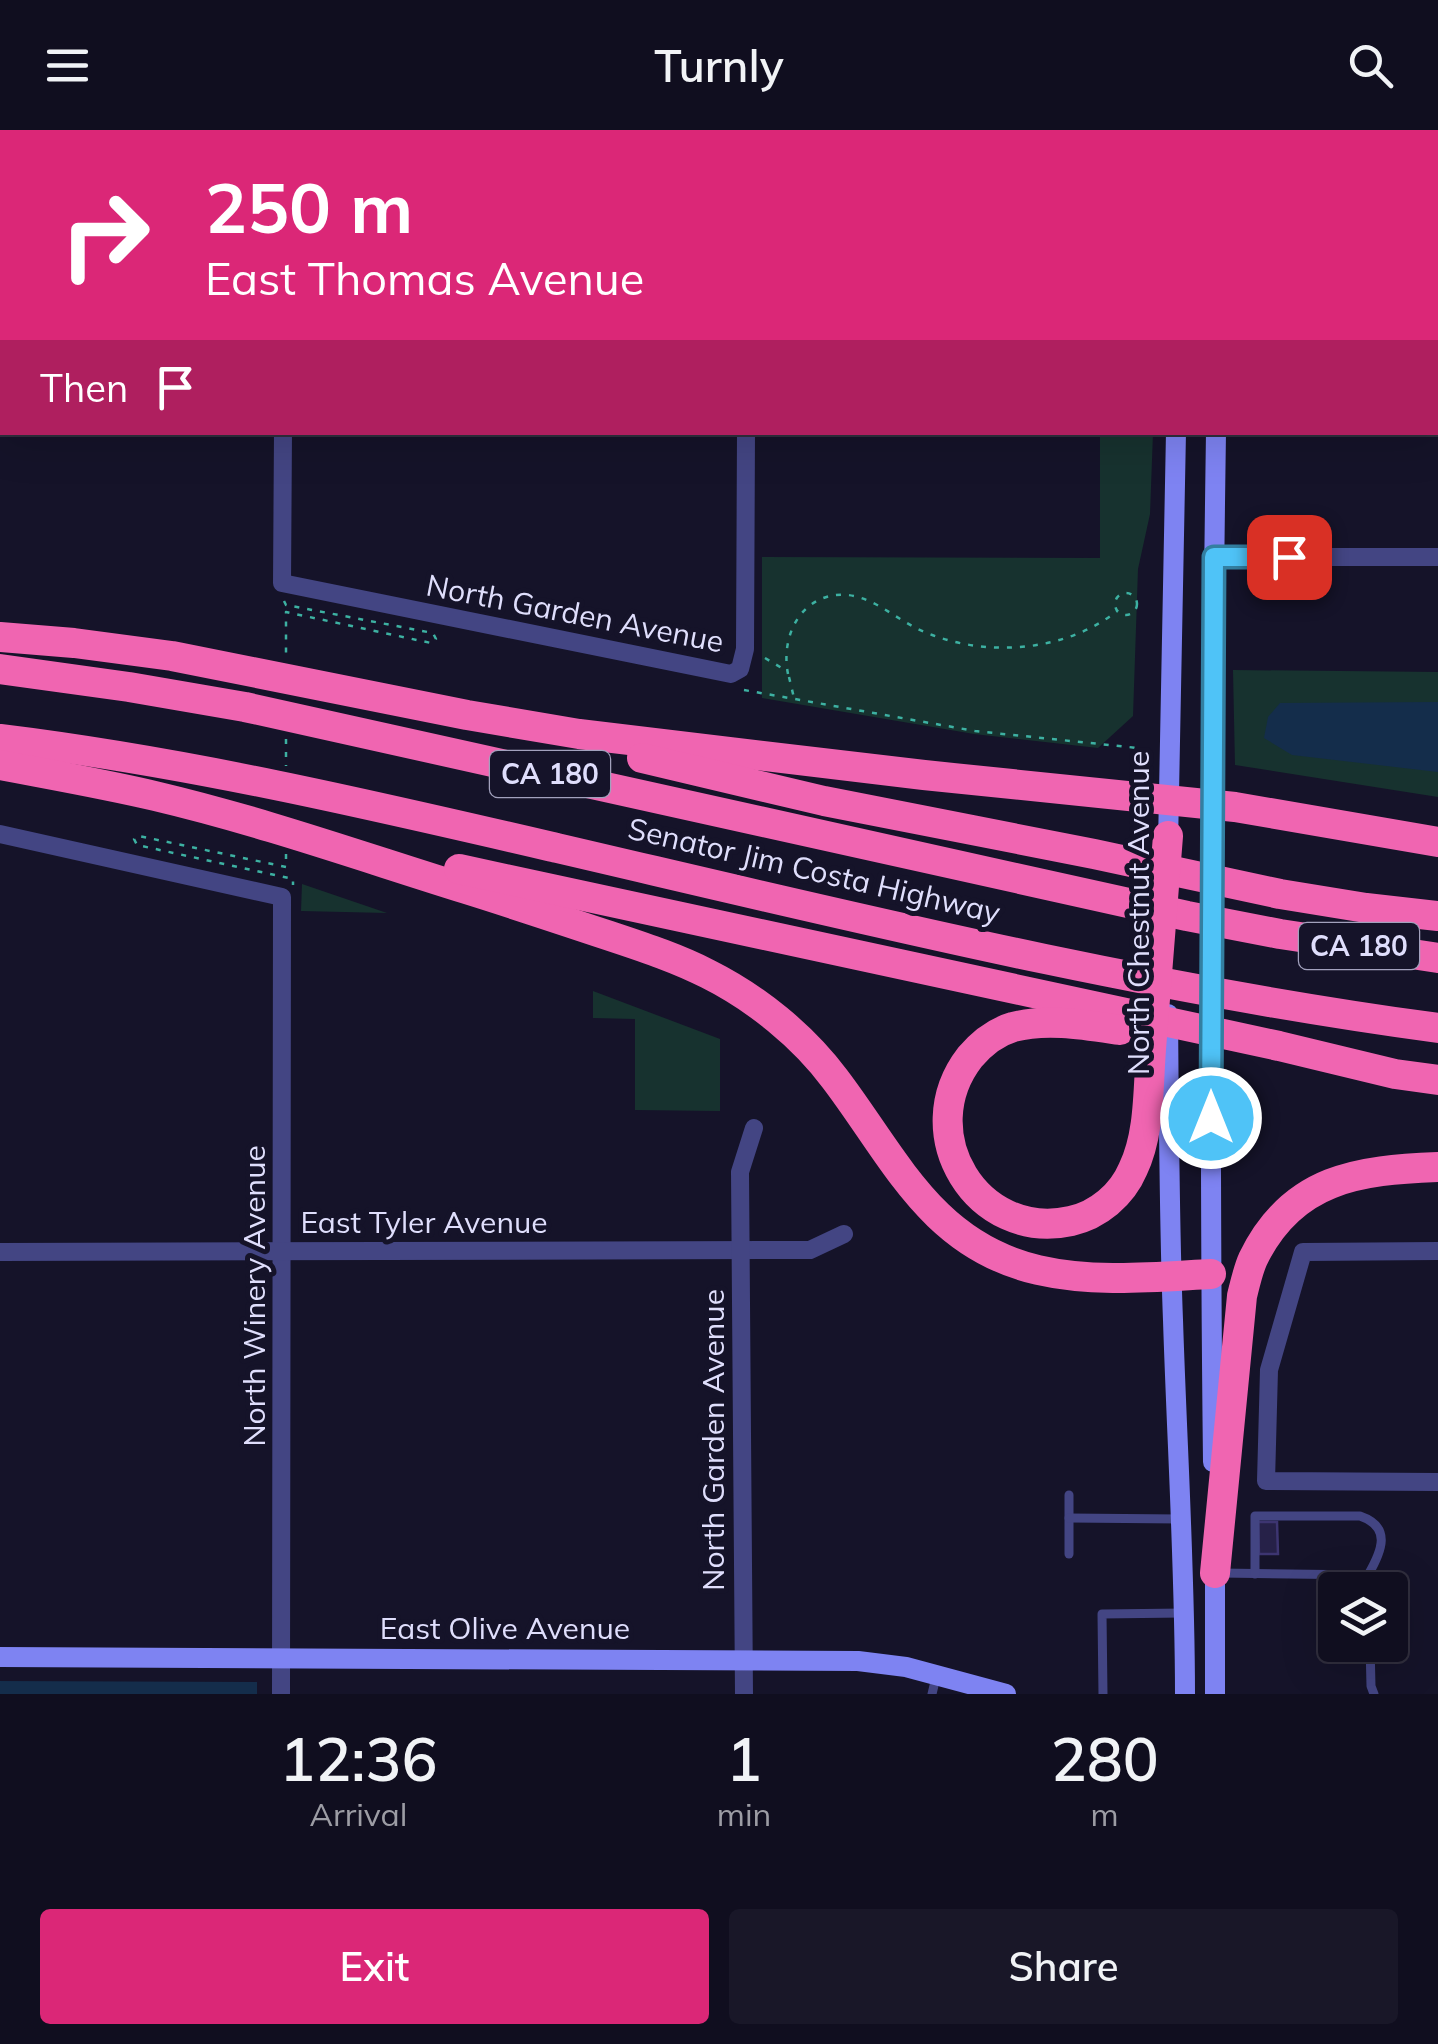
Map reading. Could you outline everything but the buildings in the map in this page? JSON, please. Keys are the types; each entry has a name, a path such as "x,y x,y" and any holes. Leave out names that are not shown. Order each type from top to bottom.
{"highway":[{"path":"0,638 172,656 579,734 1212,805 1438,842"},
{"name":"Senator Jim Costa Highway","path":"0,669 245,707 1096,897 1280,934 1438,958"},
{"path":"467,715 824,801 1280,894 1438,916"},
{"name":"Senator Jim Costa Highway","path":"0,740 142,760 310,791 1091,969 1283,1006 1438,1028"},
{"path":"0,766 140,793 1092,1016 1438,1080"},
{"path":"232,816 538,912 654,951 713,976 752,1000 807,1047 928,1206 968,1240 994,1254 1019,1265 1094,1277 1211,1274"},
{"path":"1092,1016 1031,1024 999,1033 974,1053 952,1092 948,1139 957,1166 977,1194 1018,1220 1048,1224 1078,1220 1094,1212 1122,1188 1138,1157 1148,1088 1168,836"},
{"path":"1215,1573 1242,1296 1252,1261 1273,1226 1305,1197 1326,1186 1370,1172 1438,1167"}],"main road":[{"name":"North Chestnut Avenue","path":"1176,435 1168,836 1172,1276 1186,1613 1185,1694"},
{"path":"1215,1694 1211,1274 1216,435"},
{"name":"East Olive Avenue","path":"0,1656 858,1660 906,1667 934,1684 1006,1694"}],"street":[{"path":"282,435 282,584"},
{"name":"North Garden Avenue","path":"282,584 731,674 740,669 746,649 746,435"},
{"path":"1214,557 1438,557"},
{"path":"0,834 282,897"},
{"name":"North Winery Avenue","path":"282,897 282,1694"},
{"name":"North Garden Avenue","path":"744,1694 740,1172 754,1128"},
{"name":"East Tyler Avenue","path":"0,1252 810,1250 844,1234"},
{"path":"1438,1252 1302,1252 1269,1370 1266,1481 1438,1482"}],"lane":[{"path":"1068,1495 1068,1554"},
{"path":"1255,1574 1256,1516 1360,1516 1374,1521 1380,1531 1379,1556 1370,1572"},
{"path":"1069,1518 1180,1519"},
{"path":"1215,1573 1318,1575"},
{"path":"1103,1694 1102,1614 1186,1613"},
{"path":"1371,1662 1374,1694"}],"path":[{"path":"282,584 282,600 286,604 433,633"},
{"path":"1134,597 1142,588"},
{"path":"1126,592 1134,597 1137,605 1132,614 1122,615 1116,610 1114,604 1120,594 1126,592"},
{"path":"794,700 786,650 792,627 810,607 830,597 864,599 906,624 944,640 997,648 1071,635 1116,610"},
{"path":"766,658 788,674"},
{"path":"744,690 976,731 1138,748"},
{"path":"138,846 292,878 294,883 282,897"}],"green space":[{"path":"1100,435 1153,435 1150,514 1138,569 1133,716 1098,748 974,734 762,698 762,557 1100,558"},
{"path":"1233,670 1438,672 1438,797 1235,765"},
{"path":"302,884 387,913 301,911"},
{"path":"593,991 720,1039 720,1111 635,1110 635,1019 593,1018"}],"water":[{"path":"1438,702 1438,772 1292,755 1264,738 1268,717 1280,703"},
{"path":"0,1681 257,1682 257,1694 0,1694"}],"route":[{"path":"1211,1118 1214,557 1289,557"}]}
